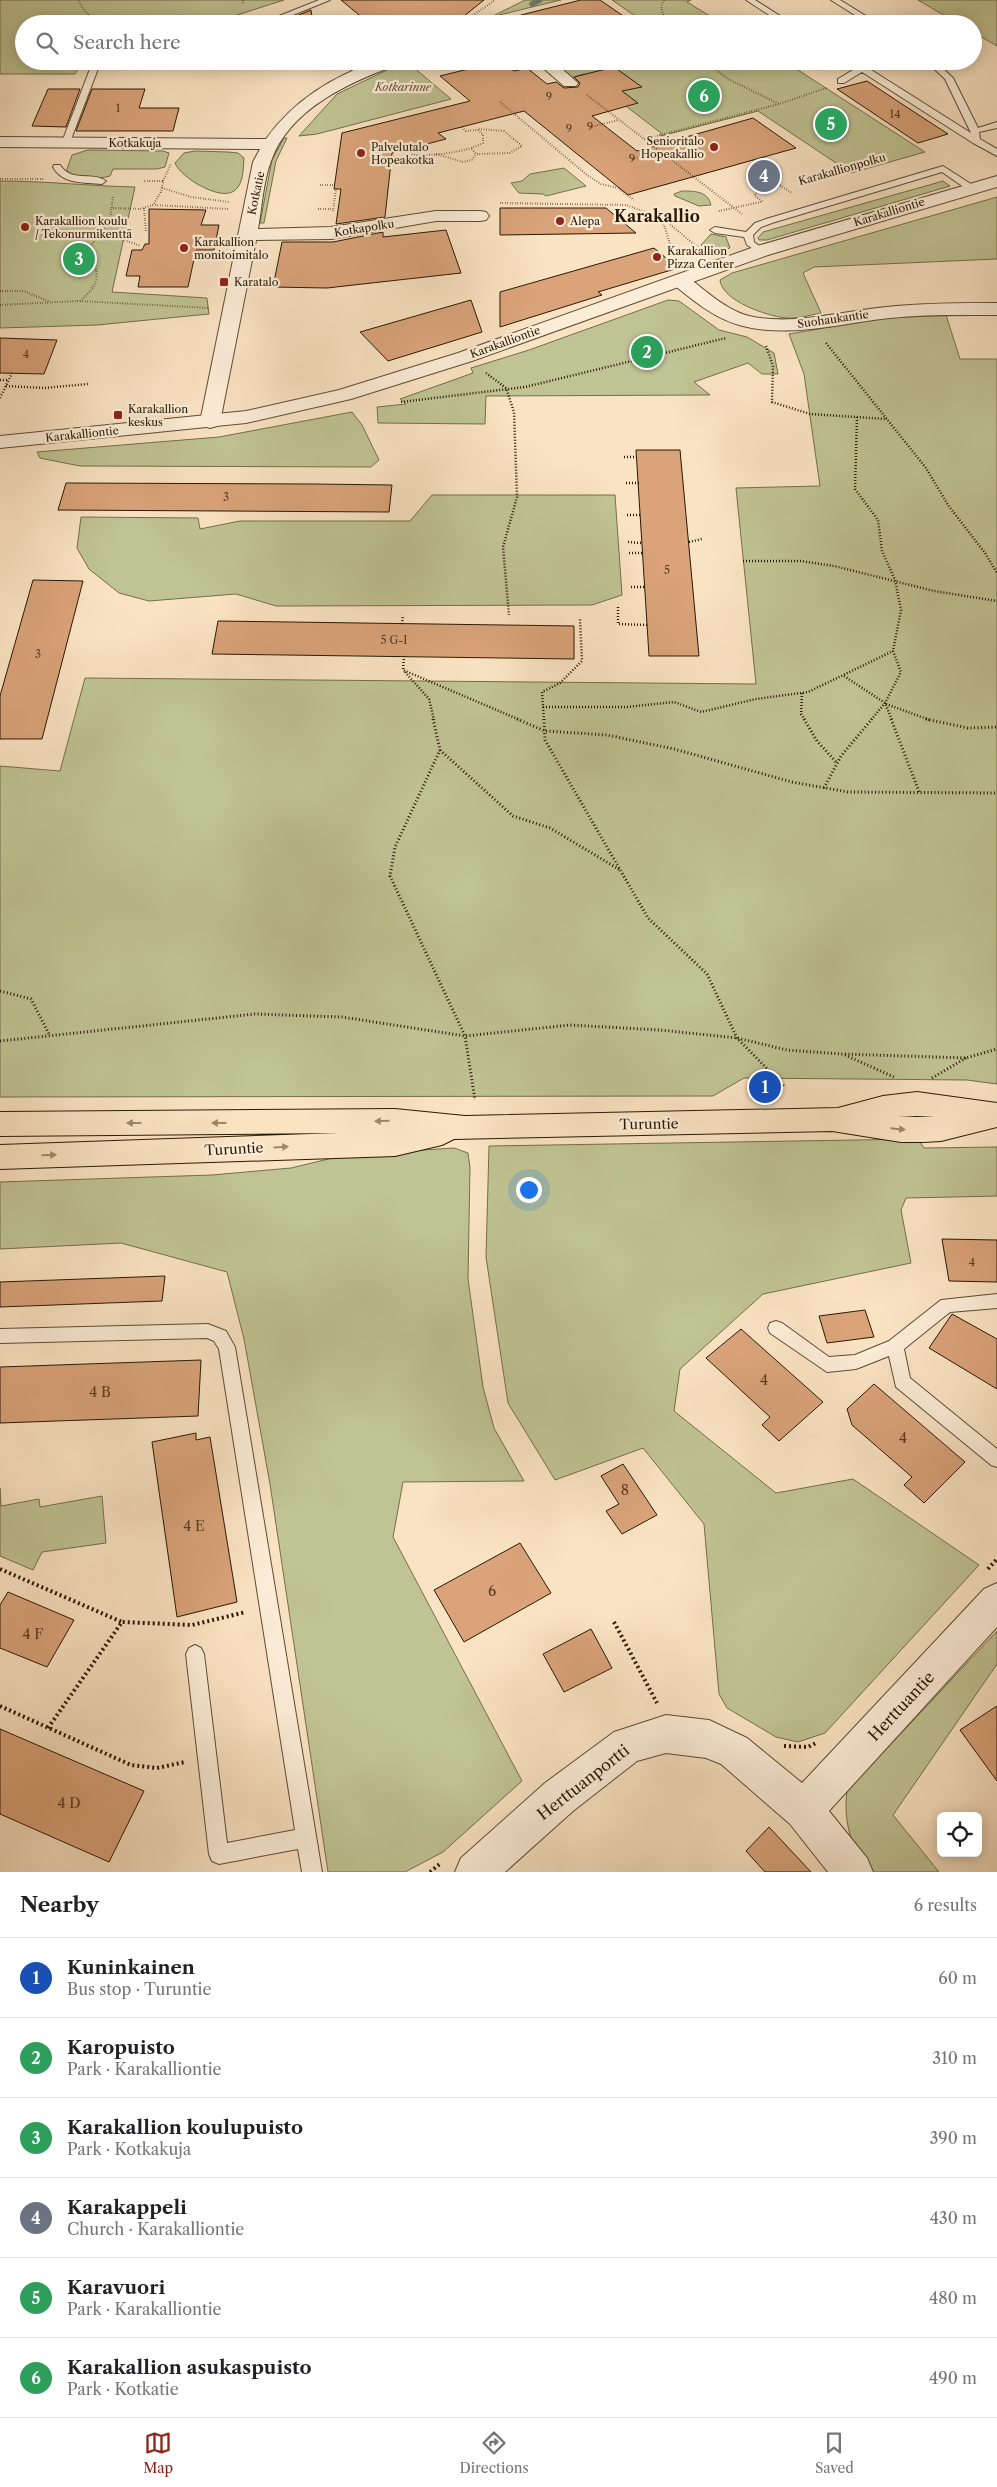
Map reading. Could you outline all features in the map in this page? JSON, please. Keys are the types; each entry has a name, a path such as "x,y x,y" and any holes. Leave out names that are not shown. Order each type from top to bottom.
{"main road":[{"name":"Turuntie","path":"0,1124 395,1121 473,1128 832,1119 901,1130 924,1130 941,1129 997,1115"},
{"name":"Turuntie","path":"0,1157 395,1144 473,1128"}],"street":[{"name":"Kotkatie","path":"210,422 262,162 269,144 290,118 319,95 368,70"},
{"path":"554,70 570,83"},
{"name":"Kotkakuja","path":"0,142 269,144"},
{"name":"Karakalliontie","path":"0,442 246,418 366,388 465,358 761,251 997,181"},
{"name":"Kotkapolku","path":"247,235 331,233 485,210"},
{"name":"Suohaukantie","path":"681,281 725,311 743,320 766,325 810,323 892,311 997,309"},
{"name":"Herttuantie","path":"804,1810 997,1601"},
{"name":"Herttuanportti","path":"475,1872 559,1797 626,1745 666,1734 709,1739 734,1751 804,1810 854,1872"}],"lane":[{"path":"287,15 326,0"},
{"path":"750,0 774,15"},
{"path":"835,0 860,15"},
{"path":"66,142 94,70"},
{"path":"358,70 363,72"},
{"path":"841,81 859,70"},
{"path":"865,70 975,136 997,153"},
{"path":"940,70 948,78 975,136"},
{"path":"975,136 997,125"},
{"path":"57,167 59,172 65,177 102,181"},
{"path":"748,235 758,225 769,221 943,170 971,188"},
{"path":"715,230 748,235"},
{"path":"748,235 750,243 761,251"},
{"path":"776,1328 827,1365 856,1362 895,1346 947,1305 997,1301"},
{"path":"0,1336 208,1331 220,1336 227,1347 312,1872"},
{"path":"895,1346 902,1382 997,1459"},
{"path":"195,1654 219,1854 306,1838"}],"path":[{"path":"79,0 82,8 89,15"},
{"path":"473,15 495,0"},
{"path":"663,15 661,5 664,0"},
{"path":"716,70 728,79 779,104"},
{"path":"644,139 779,104 841,81"},
{"path":"570,83 734,207"},
{"path":"500,102 594,180 601,184 618,188 634,200"},
{"path":"590,127 619,120"},
{"path":"462,127 466,131 504,130 522,146 510,153 476,154"},
{"path":"386,145 405,153 436,153 472,149 483,143 483,135 478,130"},
{"path":"472,149 476,154"},
{"path":"632,159 661,152"},
{"path":"436,153 463,162 472,160 476,154"},
{"path":"0,179 47,179"},
{"path":"143,181 164,181 161,198 155,205"},
{"path":"320,185 334,185"},
{"path":"762,202 755,196 755,193 780,185 792,193"},
{"path":"162,188 191,198 230,202"},
{"path":"79,302 95,289 98,279 96,266 89,254 91,243 107,226 113,208 114,190"},
{"name":"Karakallionpolku","path":"784,195 800,191"},
{"path":"717,212 770,200"},
{"path":"485,210 588,204 626,205 662,218 692,220 709,215"},
{"path":"113,208 144,208 155,205 226,209"},
{"path":"144,208 146,232"},
{"path":"318,209 333,209"},
{"path":"662,218 702,250"},
{"path":"662,218 676,259"},
{"path":"100,232 141,246"},
{"path":"0,291 24,291 52,302"},
{"path":"0,305 79,302 232,309"},
{"path":"810,323 926,468 948,505 985,553 997,573"},
{"path":"398,402 525,387 586,374 766,325"},
{"path":"745,332 757,336 769,350 773,374 772,402 810,414 887,419"},
{"path":"0,398 12,373"},
{"path":"0,380 9,380"},
{"path":"6,386 44,388 88,384"},
{"path":"506,388 514,412 517,477 517,497 502,547 509,615"},
{"path":"824,788 841,756 885,703 901,672 893,651 901,610 894,580 882,550 878,520 854,489 857,417"},
{"path":"624,457 637,457"},
{"path":"626,483 638,483"},
{"path":"627,515 640,516"},
{"path":"689,542 702,539"},
{"path":"628,542 642,543"},
{"path":"629,553 643,553"},
{"path":"743,561 801,561 834,566 934,591 997,601"},
{"path":"631,587 645,587"},
{"path":"618,607 618,624 647,625"},
{"path":"402,624 403,615"},
{"path":"580,619 582,661 560,683 542,692 545,740 648,918 707,974 737,1038 785,1086"},
{"path":"543,707 627,707 674,702 701,712 756,699 802,693 844,676 893,651"},
{"path":"404,656 403,670 429,699 440,750 514,816 550,828 620,870"},
{"path":"403,670 545,731 607,735 674,749 792,782 848,792 920,794 997,793"},
{"path":"844,676 885,703 928,721 980,730 997,727"},
{"path":"802,693 801,714 817,741 837,763"},
{"path":"885,703 920,794"},
{"path":"440,750 395,847 390,876 465,1036 473,1128"},
{"path":"0,991 31,999 50,1036"},
{"path":"0,1041 255,1014 342,1018 465,1036 570,1025 737,1038 787,1050 843,1054 966,1058 997,1048"},
{"path":"843,1054 905,1082"},
{"path":"0,1569 122,1622 192,1625 268,1607"},
{"path":"48,1728 122,1622"},
{"path":"614,1622 657,1704"},
{"path":"0,1706 131,1766 157,1768 207,1757"}],"green space":[{"path":"0,0 284,0 237,15 15,15 15,70 77,70 75,74 0,74"},
{"path":"525,0 561,0 499,15 495,15"},
{"path":"612,0 691,0 687,2 708,15 634,15"},
{"path":"918,0 997,0 997,46 982,37 982,15 944,15"},
{"name":"Kotkarinne","path":"387,70 417,70 451,99 317,134 299,136 337,94"},
{"path":"560,70 798,70 925,152 851,173 758,111 661,136 661,133 584,74 571,78"},
{"path":"284,138 287,138 276,161 264,223 260,223 272,160"},
{"path":"88,150 163,151 169,153 165,167 157,169 113,169 110,176 100,178 83,177 68,173 67,169 72,155"},
{"path":"195,151 238,153 244,158 242,176 237,188 228,193 220,193 202,186 185,175 175,163 184,153"},
{"path":"564,168 586,186 546,196 543,194 519,193 511,183 522,181 530,174"},
{"path":"0,181 135,187 112,292 207,298 209,314 97,325 0,328"},
{"path":"943,181 950,186 767,240 759,240 758,238 763,232"},
{"path":"682,191 704,194 711,205 699,206 675,196 674,194"},
{"path":"997,197 997,259 814,267 803,273 821,313 790,318 778,317 757,311 728,295 720,280 732,273"},
{"path":"711,234 726,237 730,248 712,253 701,245"},
{"path":"668,300 679,301 719,330 747,337 774,353 778,374 762,374 748,363 694,382 710,395 486,396 485,424 378,423 377,407 406,404 400,399 473,373 471,368 529,350"},
{"path":"899,315 946,315 960,359 997,359 997,1084 967,1080 744,1078 713,1096 0,1097 0,766 60,771 85,678 756,684 736,488 820,486 804,374 789,334"},
{"path":"352,412 362,425 379,460 371,467 80,466 40,458 37,452 219,437"},
{"path":"432,495 615,495 622,595 592,605 276,606 236,594 149,601 119,593 89,569 77,548 81,517 198,518 200,529 240,521 410,521"},
{"path":"918,1139 924,1148 997,1147 997,1196 906,1198 901,1210 911,1263 763,1294 680,1369 674,1411 776,1493 853,1479 979,1565 825,1733 798,1742 776,1737 727,1708 719,1694 704,1524 643,1448 555,1480 508,1403 486,1257 489,1146"},
{"path":"454,1148 468,1153 470,1168 468,1279 483,1387 494,1428 524,1481 403,1482 393,1537 522,1781 443,1852 405,1872 328,1872 270,1484 244,1339 227,1272 121,1243 0,1249 0,1182 212,1175 291,1168 345,1155"},
{"path":"0,1488 1,1506 39,1499 40,1507 102,1496 106,1543 42,1552 33,1570 0,1556"},
{"path":"997,1631 997,1664 893,1815 939,1872 868,1872 857,1853 847,1823 847,1791"}],"building":[{"path":"341,0 484,0 465,15 359,15"},
{"path":"581,0 600,0 622,15 521,15"},
{"path":"311,10 312,15 299,15"},
{"path":"464,70 530,70 547,84 556,82 564,88 578,87 580,83 574,77 602,70 618,70 642,87 622,91 638,103 592,116 637,151 753,118 796,148 628,195 524,111 438,133 446,139 392,153 385,217 336,224 341,189 334,189 342,133 470,101 440,76"},
{"path":"867,81 948,134 918,143 837,89"},
{"path":"48,89 80,89 66,127 32,126"},
{"path":"92,89 145,89 139,108 179,108 173,131 76,131"},
{"path":"500,208 606,208 636,233 500,235"},
{"name":"Karakallion monitoimitalo","path":"149,209 206,210 201,225 219,225 214,250 196,250 188,287 138,287 140,276 126,276 132,250 142,250 145,244 149,244"},
{"path":"446,230 461,273 327,288 273,287 282,242 333,242 383,232 383,237"},
{"path":"654,248 678,268 598,292 602,295 500,327 500,292"},
{"path":"471,300 482,332 388,361 360,332"},
{"path":"0,338 57,340 44,374 0,373"},
{"path":"636,450 680,450 699,656 649,656"},
{"path":"66,483 392,485 389,512 58,510"},
{"path":"33,580 83,581 42,739 0,739 0,696"},
{"path":"218,621 574,626 574,659 212,654"},
{"path":"942,1239 997,1240 997,1282 949,1281"},
{"path":"165,1276 162,1301 0,1307 0,1282"},
{"path":"865,1310 874,1337 827,1343 819,1316"},
{"path":"952,1314 997,1339 997,1389 929,1348"},
{"path":"741,1329 823,1402 779,1441 762,1425 770,1417 706,1358"},
{"path":"201,1360 198,1416 0,1423 0,1367"},
{"path":"874,1384 965,1462 924,1503 904,1485 912,1477 852,1425 847,1409"},
{"path":"196,1433 196,1440 210,1437 237,1602 177,1617 152,1442"},
{"path":"623,1464 657,1515 622,1534 606,1511 619,1504 601,1476"},
{"path":"520,1543 551,1593 464,1642 434,1590"},
{"path":"8,1592 74,1620 47,1667 0,1648 0,1605"},
{"path":"591,1629 612,1668 564,1692 543,1654"},
{"path":"997,1706 997,1781 960,1730"},
{"path":"0,1729 144,1791 109,1862 0,1814"},
{"path":"769,1827 811,1872 765,1872 746,1851"}],"waterway":[{"path":"532,4 540,0"}],"place":[{"name":"Karakallion asukaspuisto","path":"704,96"},
{"name":"Karavuori","path":"831,124"},
{"name":"Senioritalo Hopeakallio","path":"714,147"},
{"name":"Palvelutalo Hopeakotka","path":"361,153"},
{"name":"Karakappeli","path":"764,176"},
{"name":"Alepa","path":"560,221"},
{"name":"Karakallion koulu / Tekonurmikenttä","path":"25,227"},
{"name":"Karakallion monitoimitalo","path":"184,248"},
{"name":"Karakallion Pizza Center","path":"657,257"},
{"name":"Karakallion koulupuisto","path":"79,259"},
{"name":"Karatalo","path":"224,282"},
{"name":"Karopuisto","path":"647,352"},
{"name":"Karakallion keskus","path":"118,415"},
{"name":"Kuninkainen","path":"765,1087"}],"district":[{"name":"Karakallio","path":"657,216"}]}
